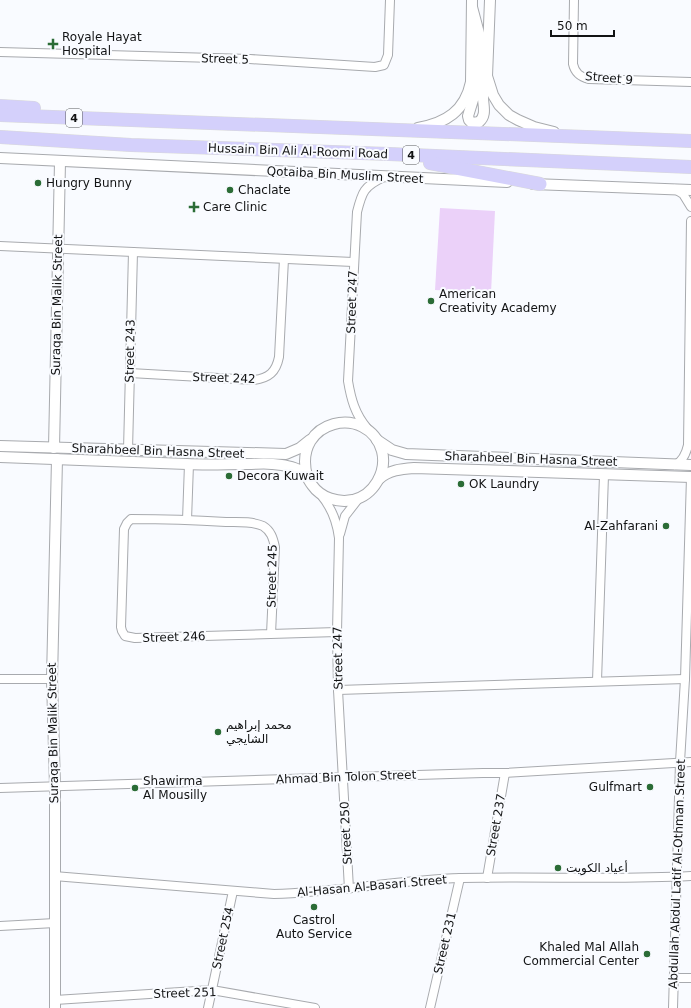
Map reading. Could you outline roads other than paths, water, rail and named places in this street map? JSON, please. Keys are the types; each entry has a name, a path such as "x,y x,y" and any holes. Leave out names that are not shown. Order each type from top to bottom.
{"highway":[{"path":"0,106 60,110 148,121"},
{"name":"Hussain Bin Ali Al-Roomi Road","path":"0,115 691,141"},
{"name":"Hussain Bin Ali Al-Roomi Road","path":"0,138 131,145 691,167"},
{"path":"0,146 131,145"},
{"path":"389,154 540,184"}],"street":[{"name":"Street 5","path":"0,52 250,59 375,67 384,65 388,55 390,0"},
{"path":"472,4 480,37 478,79 468,116 472,123 479,122 483,118 483,98 487,76 490,0"},
{"name":"Street 9","path":"574,0 573,64 576,72 581,76 589,78 691,82"},
{"path":"404,130 424,127 446,119 457,110 466,98 471,82 472,4"},
{"path":"487,76 493,95 499,105 509,115 534,127 582,137"},
{"name":"Qotaiba Bin Muslim Street","path":"0,158 60,162 691,190"},
{"name":"Suraqa Bin Malik Street","path":"54,448 60,162"},
{"name":"Street 247","path":"373,436 360,420 353,406 348,381 353,262 357,212 361,195 368,186 384,177"},
{"path":"675,189 683,194 691,207"},
{"path":"675,465 681,462 687,452 688,445 691,221"},
{"path":"0,246 353,262"},
{"name":"Street 243","path":"128,450 132,252"},
{"name":"Street 242","path":"130,373 254,380 263,379 271,374 276,367 279,357 284,259"},
{"path":"340,422 354,424 366,429 373,436 379,445 383,458 383,465 379,479 371,490 359,498 345,501 330,499 318,492 307,476 304,460 305,453 312,439 321,429 340,422"},
{"name":"Sharahbeel Bin Hasna Street","path":"373,436 392,450 406,454 691,465"},
{"name":"Sharahbeel Bin Hasna Street","path":"0,446 286,454 300,448 312,439"},
{"name":"Sharahbeel Bin Hasna Street","path":"0,457 189,464 270,464 288,466 301,471 307,476"},
{"name":"Suraqa Bin Malik Street","path":"55,1004 55,786 52,679 57,458"},
{"path":"186,520 189,464"},
{"name":"Sharahbeel Bin Hasna Street","path":"379,479 384,474 392,471 414,468 691,477"},
{"path":"597,681 604,475"},
{"name":"Abdullah Abdul Latif Al-Othman Street","path":"673,1008 678,877 680,762 685,679 691,477"},
{"name":"Street 247","path":"318,492 333,513 339,538 337,632 338,690 344,778"},
{"name":"Street 247","path":"339,538 345,516 359,498"},
{"name":"Street 245","path":"127,523 131,519 186,520 253,523 264,527 269,531 273,539 274,547 271,634"},
{"name":"Street 246","path":"127,523 124,529 121,627 125,636 135,638 337,632"},
{"path":"0,679 52,679"},
{"path":"338,690 685,679"},
{"name":"Ahmad Bin Tolon Street","path":"0,788 505,773 691,762"},
{"name":"Street 237","path":"487,878 505,773"},
{"name":"Street 250","path":"344,778 349,889"},
{"name":"Al-Hasan Al-Basari Street","path":"54,876 280,894 460,878 691,876"},
{"name":"Street 231","path":"430,1008 460,878"},
{"name":"Street 254","path":"208,1008 233,891"},
{"path":"0,926 55,923"},
{"path":"675,978 691,978"},
{"name":"Street 251","path":"55,1004 212,990 315,1008"}],"place":[{"name":"Royale Hayat Hospital","path":"53,44"},
{"name":"Hungry Bunny","path":"38,183"},
{"name":"Chaclate","path":"230,190"},
{"name":"Care Clinic","path":"194,207"},
{"name":"American Creativity Academy","path":"431,301"},
{"name":"Decora Kuwait","path":"229,476"},
{"name":"OK Laundry","path":"461,484"},
{"name":"Al-Zahfarani","path":"666,526"},
{"name":"محمد إبراهيم الشايجي","path":"218,732"},
{"name":"Gulfmart","path":"650,787"},
{"name":"Shawirma Al Mousilly","path":"135,788"},
{"name":"أعياد الكويت","path":"558,868"},
{"name":"Castrol Auto Service","path":"314,907"},
{"name":"Khaled Mal Allah Commercial Center","path":"647,954"}]}
